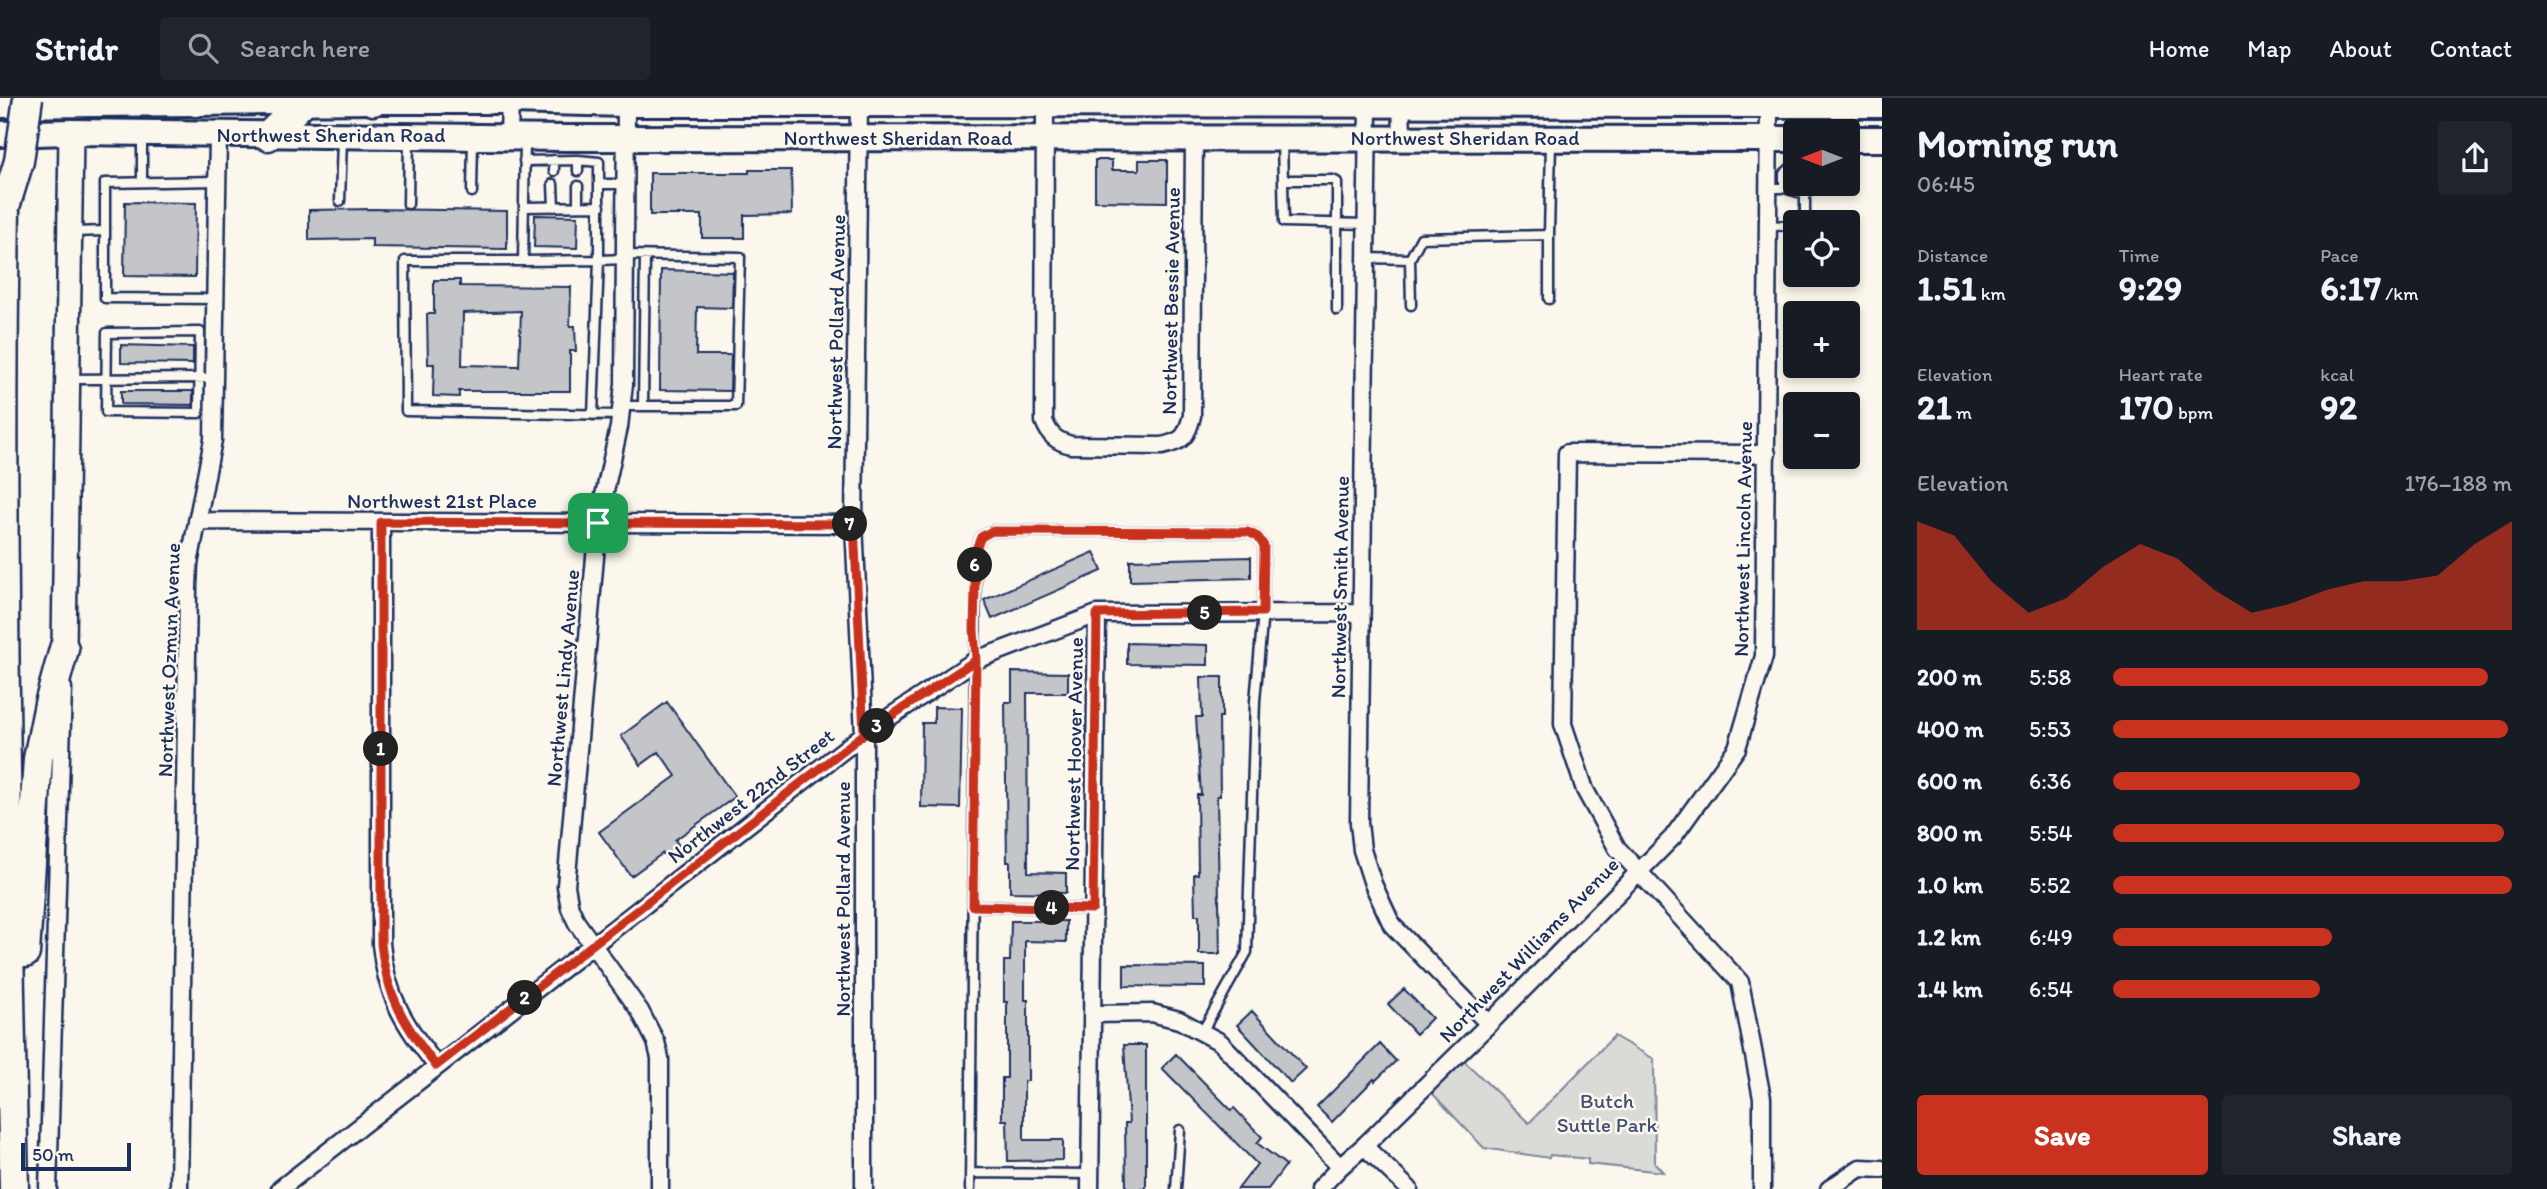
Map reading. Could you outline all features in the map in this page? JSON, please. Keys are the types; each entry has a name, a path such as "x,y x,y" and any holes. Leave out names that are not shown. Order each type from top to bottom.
{"highway":[{"path":"9,98 0,333 2,661 14,1189"},
{"path":"5,207 19,161 28,98"},
{"path":"268,136 306,100"},
{"path":"11,1056 23,989 38,759 64,649"}],"main road":[{"name":"Northwest Sheridan Road","path":"0,105 371,99 510,99 626,104 651,101 817,101 859,104 963,101 1226,101 1368,105 1401,101 1878,103"},
{"name":"Northwest Sheridan Road","path":"0,134 71,132 473,136 574,153 626,138 1783,139"},
{"path":"1860,139 1882,139"}],"street":[{"path":"510,99 520,144"},
{"path":"1401,101 1402,139"},
{"path":"1041,102 1045,138"},
{"name":"Northwest Lincoln Avenue","path":"1639,872 1673,837 1737,748 1764,656 1768,226 1776,188 1768,139 1769,102"},
{"name":"Northwest Lindy Avenue","path":"626,104 621,411 598,523 566,886 569,908 640,1011 656,1042 660,1058 660,1189"},
{"name":"Northwest Pollard Avenue","path":"859,104 854,524 864,734 864,1189"},
{"name":"Northwest Smith Avenue","path":"1368,105 1359,823 1362,850 1373,884 1392,925 1489,1024"},
{"path":"48,1189 64,649 71,132"},
{"name":"Northwest Ozmun Avenue","path":"179,1189 188,588 189,564 211,457 206,413 207,332 215,299 218,135"},
{"name":"Northwest Bessie Avenue","path":"1045,138 1044,421 1048,433 1057,441 1071,445 1118,446 1162,446 1177,442 1187,435 1192,416 1194,138"},
{"name":"Northwest Williams Avenue","path":"1320,1189 1339,1167 1489,1024 1639,872 1617,848 1584,790 1563,724 1567,453 1767,454"},
{"name":"Northwest 21st Place","path":"197,521 854,524"},
{"path":"381,522 381,944 388,986 399,1011 436,1066"},
{"name":"Northwest 22nd Street","path":"280,1189 864,734 976,660 1097,614 1361,613"},
{"name":"Northwest Hoover Avenue","path":"1090,1181 1097,614"},
{"path":"1639,872 1740,982 1762,1098 1762,1189"},
{"path":"1093,1014 1152,1013 1179,1020 1220,1042 1339,1167"},
{"path":"1364,1146 1409,1189"},
{"path":"1829,1189 1860,1168 1882,1169"}],"lane":[{"path":"142,134 142,182"},
{"path":"341,201 342,136"},
{"path":"408,204 410,136"},
{"path":"472,192 473,136"},
{"path":"1282,138 1284,222 1367,224"},
{"path":"1549,299 1551,139"},
{"path":"523,261 524,207 520,144 554,160 574,153 599,162 593,415"},
{"path":"574,153 578,171"},
{"path":"554,160 554,171"},
{"path":"1783,176 1776,188 1783,189"},
{"path":"1283,180 1336,182 1337,310"},
{"path":"215,299 105,298 105,183 218,181"},
{"path":"554,184 554,206"},
{"path":"600,184 626,184"},
{"path":"578,186 578,206"},
{"path":"524,207 600,206"},
{"path":"1768,226 1783,225"},
{"path":"69,232 105,231"},
{"path":"1411,305 1410,259 1421,238 1549,236"},
{"path":"643,406 645,256"},
{"path":"645,256 740,257 736,406 643,406 593,415 407,411 405,261 598,260 645,256"},
{"path":"1366,258 1410,259"},
{"path":"206,413 106,412 107,332 207,332"},
{"path":"68,379 206,378"},
{"path":"970,1189 976,549 981,537 992,531 1248,532 1258,537 1264,546 1263,612 1255,701 1247,952 1201,1032"},
{"path":"973,906 1093,909"},
{"path":"1176,1189 1180,1130"},
{"path":"970,1173 1090,1181"}],"green space":[{"name":"Butch Suttle Park","path":"1614,1036 1654,1059 1655,1163 1663,1172 1588,1164 1588,1159 1550,1155 1549,1158 1484,1148 1431,1092 1463,1060 1529,1123"}],"building":[{"path":"1095,160 1112,160 1112,170 1139,170 1139,160 1167,160 1167,202 1095,201"},
{"path":"749,170 791,170 792,214 744,215 744,238 702,238 702,215 650,215 650,173 749,173"},
{"path":"125,202 196,203 195,277 124,276"},
{"path":"309,210 507,211 507,249 372,247 372,239 309,240"},
{"path":"535,215 578,216 577,248 534,247"},
{"path":"661,270 733,272 732,308 697,307 696,355 731,355 730,391 660,390"},
{"path":"434,280 460,280 460,286 571,287 570,326 575,326 576,351 570,351 570,391 459,391 459,397 433,396 434,364 428,364 427,314 434,314","holes":["521,311 519,366 462,365 463,313"]},
{"path":"121,345 193,347 193,364 121,363"},
{"path":"121,391 193,391 193,405 121,404"},
{"path":"1094,552 1102,571 992,619 984,600"},
{"path":"1251,557 1251,578 1130,581 1130,560"},
{"path":"1127,643 1208,645 1208,665 1127,664"},
{"path":"1012,672 1068,673 1068,693 1027,693 1028,872 1066,873 1066,893 1010,892 1010,862 1007,862 1005,702 1012,702"},
{"path":"1201,677 1222,677 1222,717 1219,717 1220,796 1217,796 1220,954 1199,954 1199,915 1195,915 1194,874 1198,874 1197,795 1201,795 1196,717 1202,717"},
{"path":"667,702 735,797 675,840 681,848 667,858 663,853 631,876 599,832 676,776 659,752 641,765 621,736"},
{"path":"934,707 962,708 960,808 921,807 922,723 934,723"},
{"path":"1011,921 1066,921 1066,942 1025,941 1028,1081 1024,1081 1024,1140 1063,1140 1063,1160 1008,1161 1007,1120 1002,1120 1002,1078 1007,1078 1004,961 1010,961"},
{"path":"1124,965 1205,966 1205,987 1124,986"},
{"path":"1404,989 1432,1018 1416,1034 1388,1004"},
{"path":"1252,1011 1306,1069 1291,1083 1237,1025"},
{"path":"1380,1044 1396,1061 1375,1081 1374,1079 1332,1122 1317,1107"},
{"path":"1124,1045 1146,1045 1146,1189 1126,1189 1125,1123 1129,1123"},
{"path":"1176,1054 1231,1110 1234,1108 1262,1137 1257,1143 1286,1165 1268,1189 1238,1189 1257,1164 1162,1068"}],"route":[{"path":"598,523 381,522 383,966 388,986 403,1020 436,1066 864,734 976,660 973,906 1093,909 1097,614 1263,612 1264,546 1258,537 1248,532 992,531 981,537 976,549 976,660 920,697 864,734 854,524 598,523"}]}
